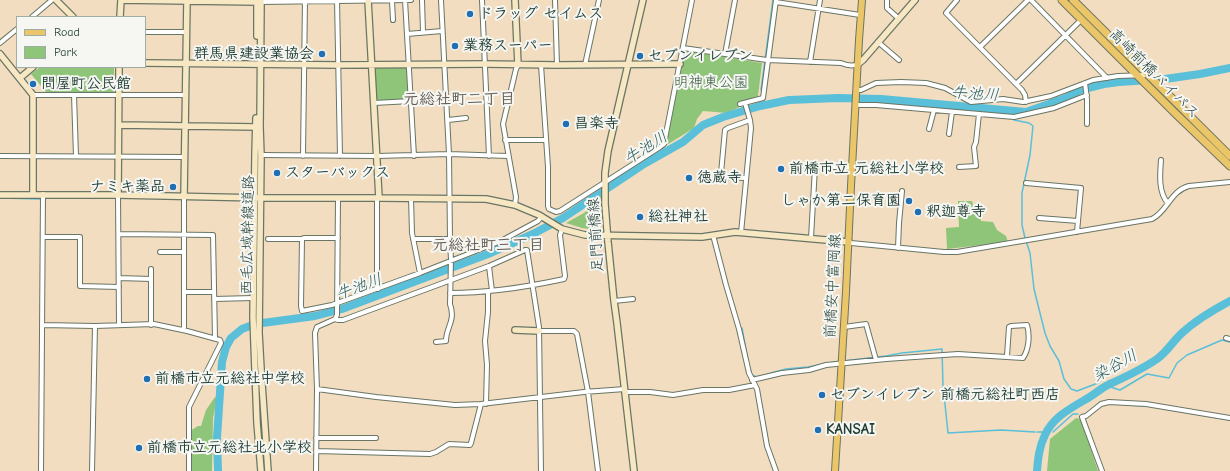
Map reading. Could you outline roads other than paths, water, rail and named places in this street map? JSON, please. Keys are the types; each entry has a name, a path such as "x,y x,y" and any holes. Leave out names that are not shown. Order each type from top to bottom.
{"highway":[{"name":"高崎前橋バイパス","path":"1062,0 1138,77 1230,166"},
{"name":"高崎前橋バイパス","path":"1073,0 1230,156"}],"main road":[{"path":"856,91 862,0"},
{"name":"前橋安中富岡線","path":"835,471 849,242 856,91"}],"street":[{"path":"33,16 52,0"},
{"path":"56,0 72,16"},
{"path":"120,16 121,0 411,0"},
{"path":"405,0 414,156"},
{"path":"422,0 424,32"},
{"path":"436,342 446,341 452,320 450,304 451,260 448,120 441,0"},
{"path":"482,0 489,156"},
{"path":"515,0 518,65 504,124 505,140 516,197 515,205"},
{"path":"555,0 557,65"},
{"path":"585,65 599,0"},
{"name":"足門前橋線","path":"634,471 607,236 605,183 608,151 643,0"},
{"path":"540,65 548,167 548,206 549,209 555,212 560,211 605,183 664,144 692,0"},
{"path":"725,54 735,0"},
{"path":"810,62 820,0"},
{"path":"886,0 888,8 898,18"},
{"path":"683,48 767,60 855,65 863,60 915,0"},
{"path":"957,0 946,13 1016,84 1025,95 1026,102"},
{"path":"980,47 1028,0"},
{"path":"1032,0 1107,78"},
{"path":"183,330 187,1"},
{"name":"西毛広域幹線道路","path":"259,1 261,198 256,334 257,423 261,471"},
{"path":"303,156 305,1"},
{"path":"337,1 340,156"},
{"path":"368,1 377,156 378,289"},
{"path":"392,1 393,20"},
{"path":"740,104 745,104 763,98 776,1 860,15"},
{"path":"1016,84 1081,20"},
{"path":"0,43 16,30"},
{"path":"407,34 442,31"},
{"path":"146,32 186,32"},
{"path":"878,42 899,60"},
{"path":"0,54 33,95 33,194"},
{"path":"146,63 259,65 680,64"},
{"name":"西毛広域幹線道路","path":"256,316 253,298 254,198 259,65"},
{"path":"20,78 32,68"},
{"path":"119,68 119,325"},
{"path":"856,91 876,82 926,83 945,88 971,102 998,99 1026,102 1054,95 1085,83 1107,78 1150,76"},
{"path":"1085,83 1087,94 1087,124"},
{"path":"855,104 1014,118 1054,108 1087,94"},
{"path":"33,95 185,95"},
{"path":"74,95 76,156"},
{"path":"374,104 411,101"},
{"path":"741,233 745,178 751,128 745,104"},
{"path":"929,129 934,110"},
{"path":"949,134 952,112"},
{"path":"959,166 976,166 974,147 976,142 979,114"},
{"path":"448,120 466,118"},
{"path":"745,178 722,176 722,159 725,130 750,120"},
{"path":"119,125 256,127"},
{"path":"505,140 546,140"},
{"path":"261,155 414,156 449,154 508,156"},
{"path":"0,156 185,157"},
{"path":"1161,160 1161,186 1165,201 1168,203"},
{"path":"810,238 815,167 852,168"},
{"path":"0,194 254,198 486,199 515,205 544,218 559,227 585,236 702,237 727,233 741,233 956,252 1152,218 1161,213 1178,191 1186,187 1230,182"},
{"path":"1026,183 1081,188 1077,232"},
{"path":"898,248 902,191"},
{"path":"41,471 43,194"},
{"path":"336,317 338,198"},
{"path":"411,198 413,239 420,273"},
{"path":"302,239 302,311 337,304 420,273 501,240 544,218"},
{"path":"1039,218 1078,221"},
{"path":"450,293 474,293 564,279 565,276 559,227"},
{"path":"119,234 213,234 215,338"},
{"path":"713,235 739,329 749,373 757,390 767,446 776,471"},
{"path":"43,237 80,237 80,286 119,287"},
{"path":"268,239 338,238"},
{"path":"413,239 450,239"},
{"path":"336,317 338,320 343,320 489,266 526,250 528,251 539,331 541,471"},
{"path":"160,252 184,252"},
{"path":"316,451 430,454 449,444 470,445 484,404 487,365 485,341 490,291 489,266"},
{"path":"151,269 151,324"},
{"path":"119,278 151,279"},
{"path":"184,292 214,292"},
{"path":"214,299 253,298"},
{"path":"614,301 633,299"},
{"path":"316,471 317,389 315,333 317,327 336,317"},
{"path":"43,325 95,326 151,324 183,330 220,340 221,343 189,407 189,471"},
{"path":"844,327 867,325 876,360"},
{"path":"752,380 782,373 809,370 826,365 876,360 958,354 1023,358 1028,350 1026,325 1008,327 1007,356"},
{"path":"92,471 95,326"},
{"path":"515,330 576,332 588,392 598,471"},
{"name":"西毛広域幹線道路","path":"256,334 268,471"},
{"path":"317,389 445,405 484,404 588,392 625,390 673,395 703,390 732,390 755,385"},
{"path":"1102,471 1082,417 1086,416 1101,404 1109,402 1139,403 1230,418"},
{"path":"316,438 376,438"}],"waterway":[{"path":"761,90 773,0"},
{"name":"牛池川","path":"218,471 217,438 222,362 226,347 231,338 242,329 255,324 315,316 342,309 488,254 533,234 563,218 644,164 683,142 703,125 723,117 760,106 789,100 838,98 881,99 1026,112 1066,98 1080,90 1104,84 1165,79 1230,68"},
{"name":"牛池川","path":"760,101 760,106"},
{"path":"1014,120 1029,123 1033,126 1030,155 1022,193 1022,225 1030,253 1034,289 1045,333 1050,346 1059,361 1064,379 1071,389 1077,391 1098,383"},
{"path":"0,198 40,199"},
{"name":"染谷川","path":"1037,471 1041,444 1048,429 1058,418 1069,409 1103,388 1157,359 1193,324 1230,301"},
{"path":"742,328 748,361"},
{"path":"1107,386 1120,390 1147,374 1169,378 1177,363 1187,355 1222,340 1230,342"},
{"path":"843,361 942,349 943,385 948,433 1001,430 1035,432"},
{"path":"750,369 752,375 757,377 786,369 808,367 840,361"},
{"path":"1126,405 1148,406"},
{"path":"1159,408 1230,420"},
{"path":"1053,432 1073,414 1078,414"},
{"name":"染谷川","path":"1037,432 1049,432"}],"place":[{"name":"ドラッグ セイムス","path":"470,14"},
{"name":"業務スーパー","path":"455,46"},
{"name":"群馬県建設業協会","path":"322,54"},
{"name":"セブンイレブン","path":"640,56"},
{"name":"問屋町公民館","path":"33,84"},
{"name":"昌楽寺","path":"566,124"},
{"name":"前橋市立 元総社小学校","path":"781,169"},
{"name":"スターバックス","path":"277,173"},
{"name":"徳蔵寺","path":"689,178"},
{"name":"ナミキ薬品","path":"173,187"},
{"name":"しゃか第二保育園","path":"909,201"},
{"name":"釈迦尊寺","path":"918,212"},
{"name":"総社神社","path":"640,217"},
{"name":"前橋市立元総社中学校","path":"147,379"},
{"name":"セブンイレブン 前橋元総社町西店","path":"822,395"},
{"name":"KANSAI","path":"818,430"},
{"name":"前橋市立元総社北小学校","path":"139,448"}],"district":[{"name":"元総社町二丁目","path":"459,99"},
{"name":"元総社町三丁目","path":"488,245"}],"park label":[{"name":"明神東公園","path":"711,83"}]}
